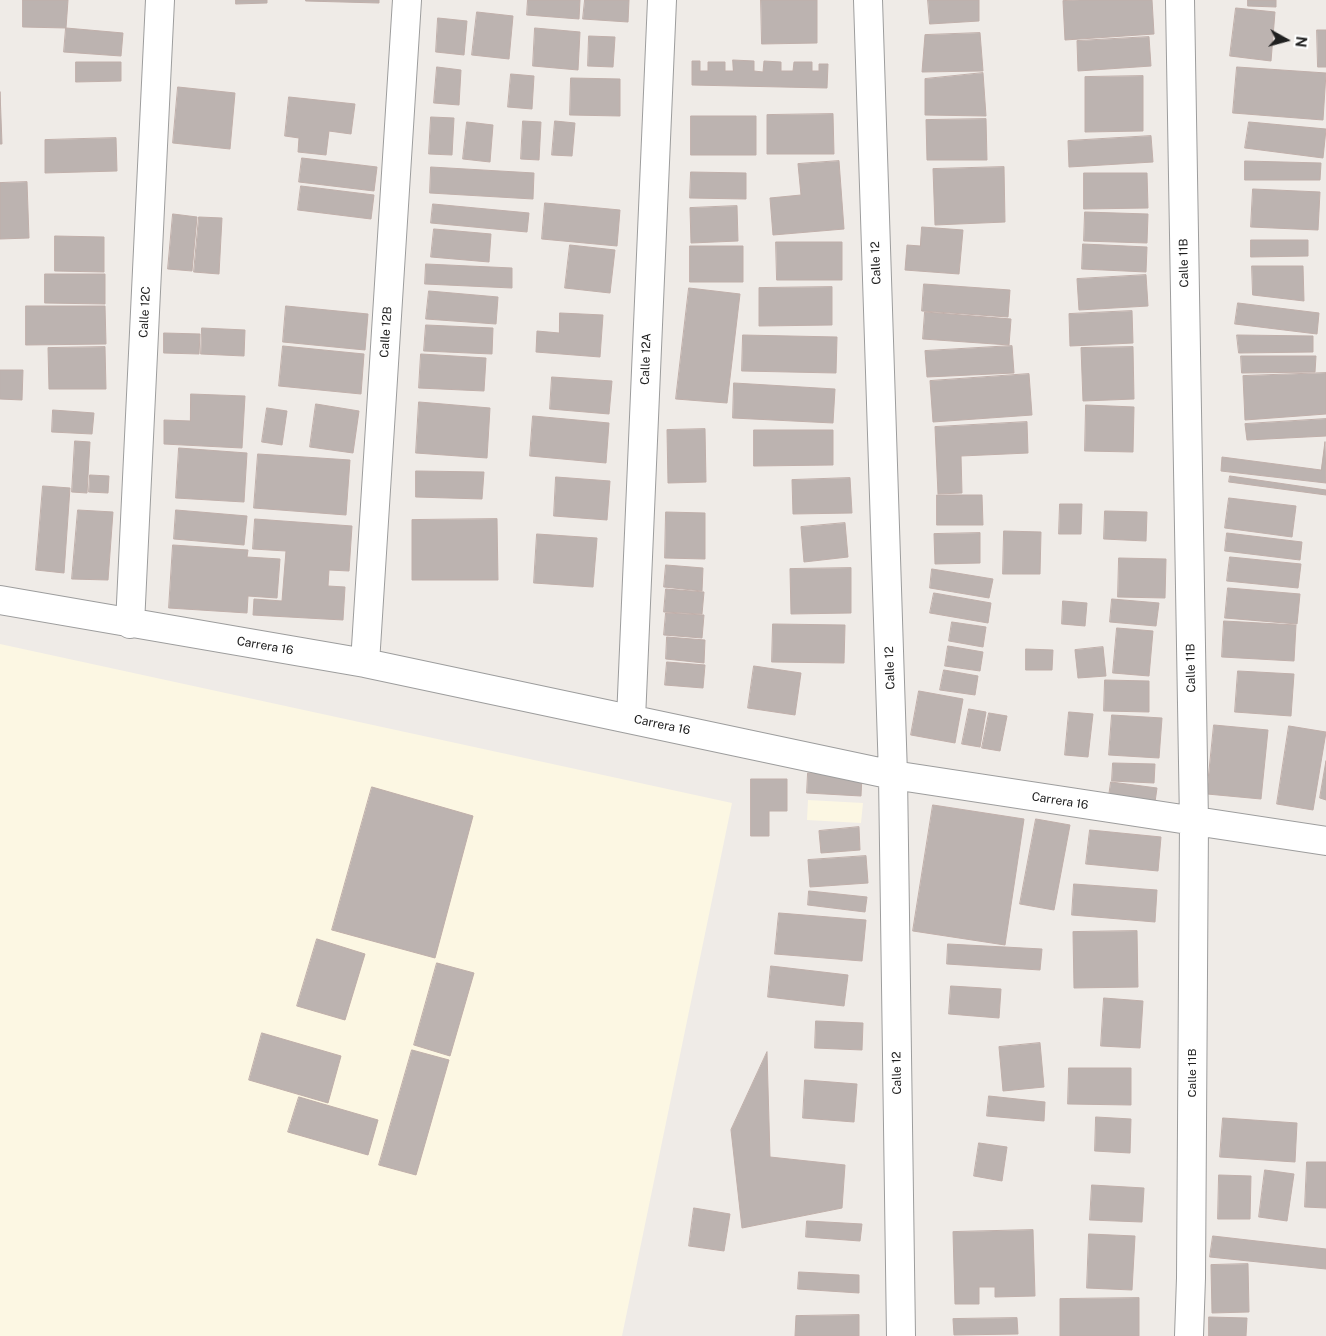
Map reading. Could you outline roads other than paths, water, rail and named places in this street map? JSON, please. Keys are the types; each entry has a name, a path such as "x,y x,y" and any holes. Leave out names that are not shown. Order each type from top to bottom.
{"street":[{"name":"Calle 12C","path":"130,624 160,0"},
{"name":"Calle 12B","path":"365,663 407,0"},
{"name":"Calle 12A","path":"631,719 662,0"},
{"name":"Calle 12","path":"868,0 893,776 901,1336"},
{"name":"Calle 11B","path":"1180,0 1194,821 1189,1336"},
{"name":"Carrera 16","path":"0,600 130,624 365,663 893,776 1326,841"}]}
